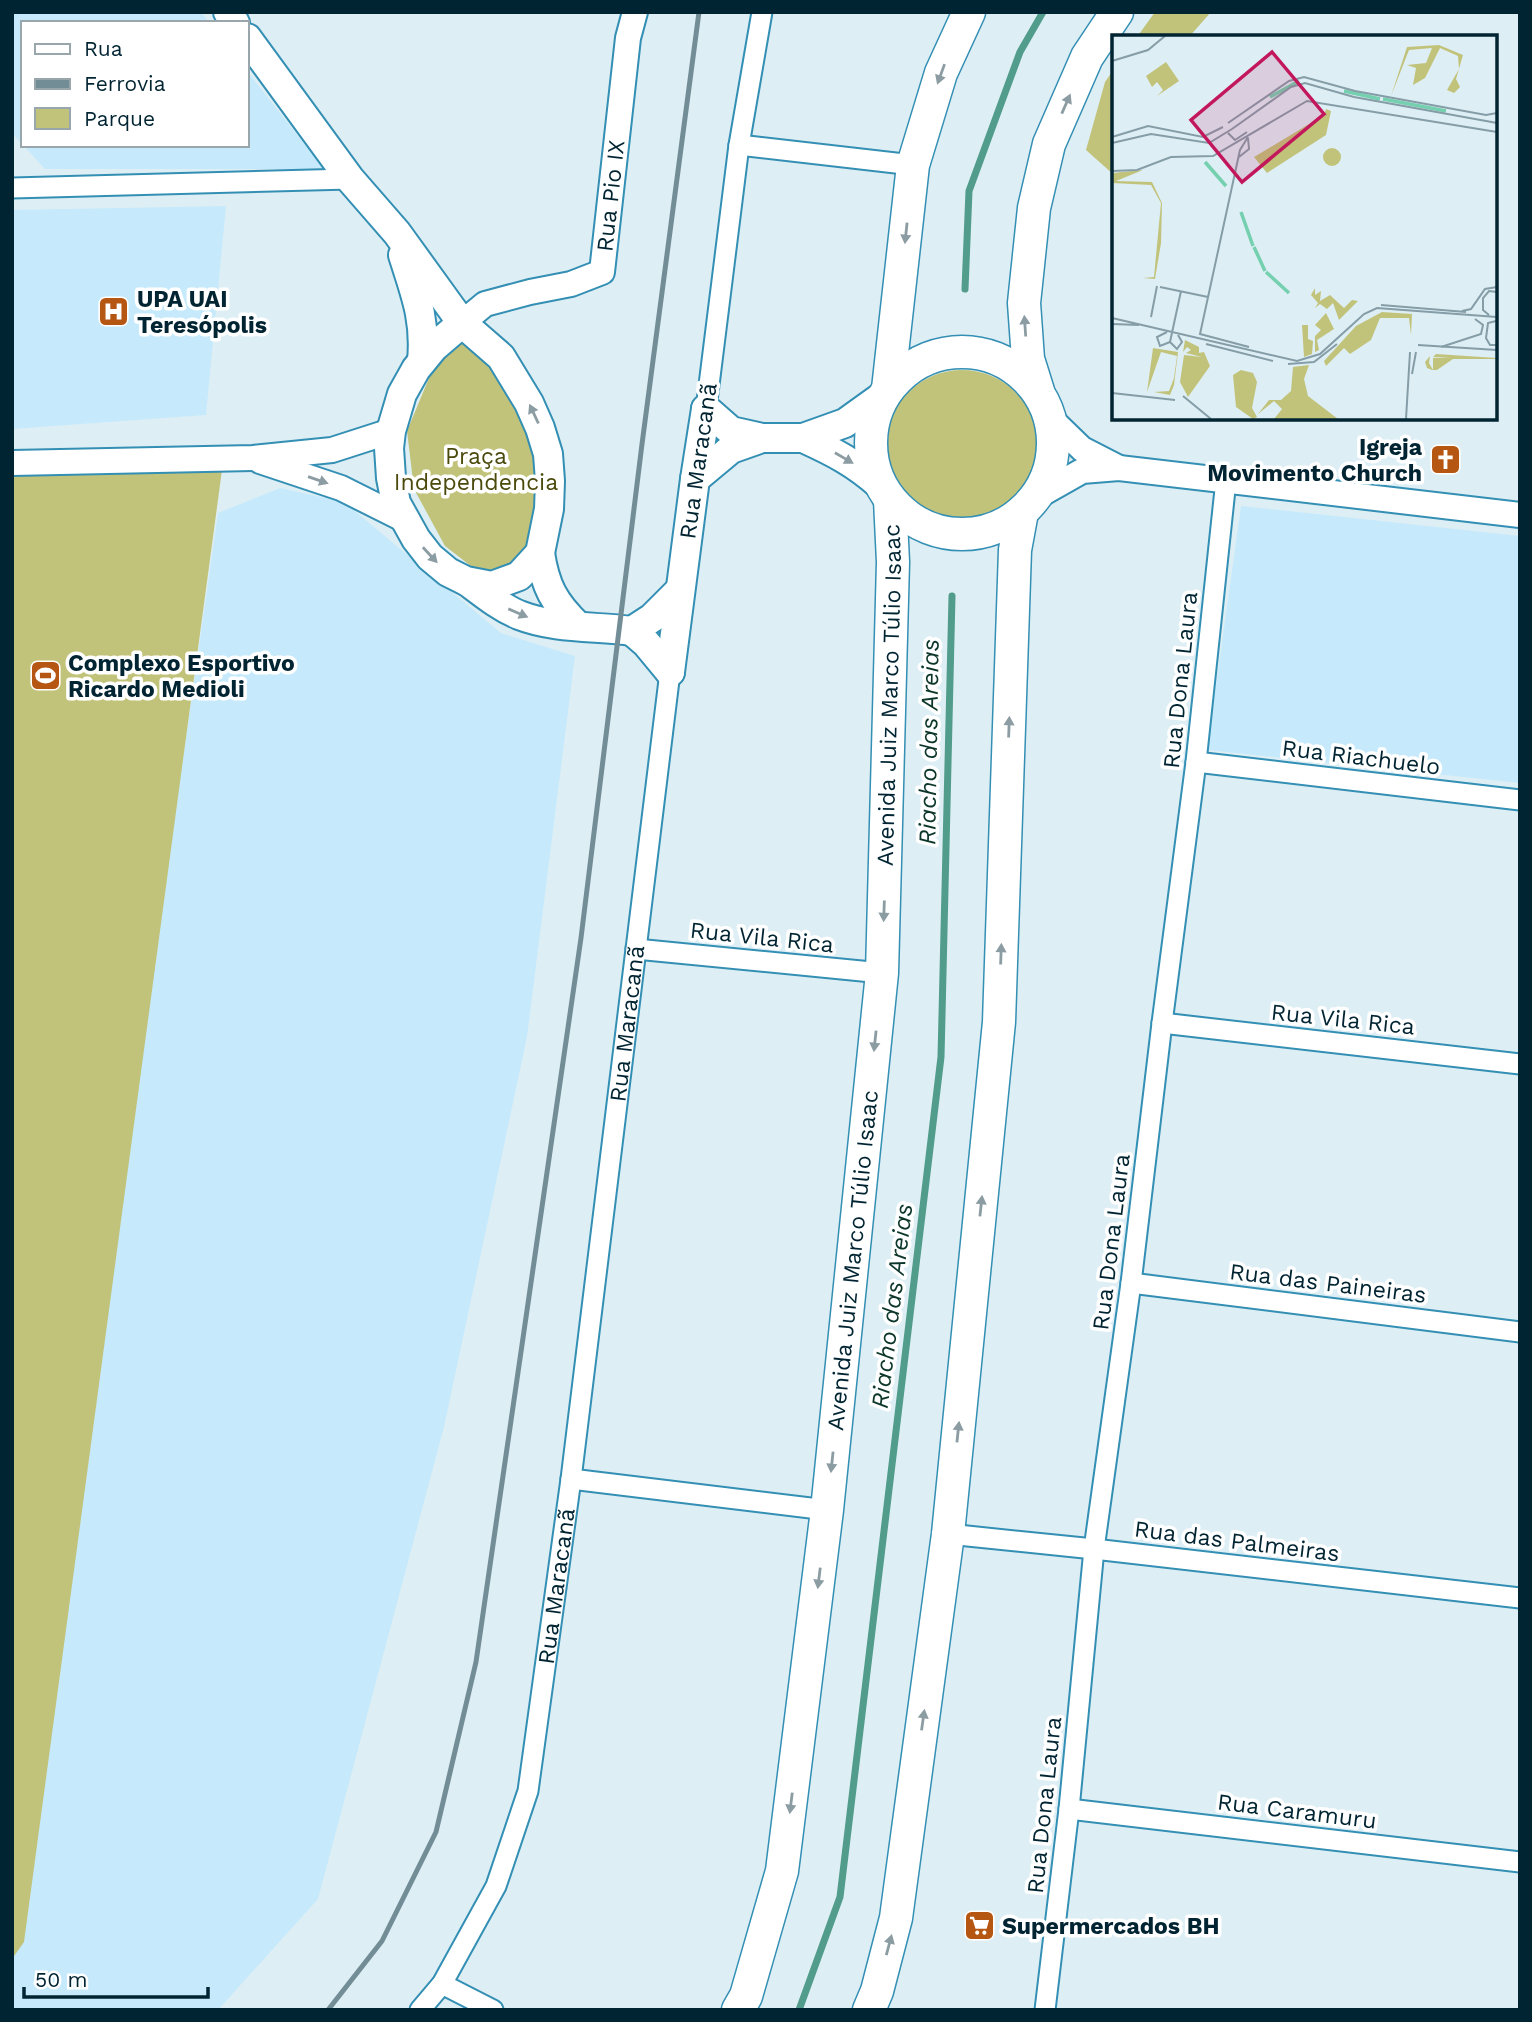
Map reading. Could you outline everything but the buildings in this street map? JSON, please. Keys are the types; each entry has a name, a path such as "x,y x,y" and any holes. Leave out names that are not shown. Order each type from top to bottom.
{"main road":[{"path":"885,493 870,444 874,419 886,392 913,165 941,72 969,12"},
{"path":"869,2010 877,1992 896,1918 948,1534 999,1022 1015,550 1029,504 1049,473 1053,446 1044,405 1028,359 1024,303 1034,208 1049,144 1087,57 1118,12"},
{"path":"248,39 350,179 397,233 462,323 501,357 529,403 548,454 549,509 540,552 543,573 561,610 578,626"},
{"path":"397,233 422,319 422,361"},
{"path":"462,323 422,361 402,394 391,431 391,478 396,503 416,540 430,557 448,572 517,614 546,623 632,631 646,643 670,672"},
{"path":"706,409 731,431 762,438 803,438 845,423 886,392 909,369 935,356 964,352 993,357 1018,371 1044,405"},
{"name":"Rua Maracanã","path":"670,672 706,409"},
{"path":"695,479 731,449 762,438"},
{"path":"803,438 844,457 865,472 911,520 937,531 965,535 993,529 1008,522 1029,504"},
{"name":"Avenida Juiz Marco Túlio Isaac","path":"738,2010 746,1996 782,1871 827,1510 882,973 893,562 885,493"},
{"path":"466,581 492,586 519,576 540,552"},
{"path":"632,631 652,618 680,590"}],"street":[{"name":"Rua Pio IX","path":"462,323 485,304 571,284 601,272 628,38 635,12"},
{"name":"Rua Maracanã","path":"706,409 739,145 762,12"},
{"path":"739,145 913,165"},
{"path":"12,188 350,179"},
{"path":"1044,405 1082,449 1119,468"},
{"path":"12,463 253,458 332,450 391,431"},
{"path":"253,458 341,488 405,520"},
{"path":"1029,504 1082,471 1119,468 1520,515"},
{"name":"Rua Dona Laura","path":"1045,2010 1069,1809 1094,1549 1131,1283 1196,762 1226,480"},
{"name":"Rua Maracanã","path":"420,2010 442,1984 496,1886 528,1791 571,1479 670,672"},
{"name":"Rua Riachuelo","path":"1196,762 1520,800"},
{"name":"Rua Vila Rica","path":"636,949 882,973"},
{"name":"Rua Vila Rica","path":"1162,1023 1520,1063"},
{"name":"Rua das Paineiras","path":"1131,1283 1520,1332"},
{"path":"571,1479 827,1510"},
{"name":"Rua das Palmeiras","path":"948,1534 1520,1598"},
{"name":"Rua Caramuru","path":"1069,1809 1520,1862"},
{"path":"442,1984 493,2010"}],"shaded area":[{"path":"12,12 201,12 208,21 21,21 21,143 12,133"},
{"path":"248,72 324,169 45,169 25,147 248,147"},
{"name":"UPA UAI Teresópolis","path":"226,206 206,415 12,429 12,210"},
{"path":"280,488 344,502 501,633 575,656 527,1037 444,1427 318,1899 218,2010 12,2010 12,1960 218,513"},
{"path":"1241,506 1520,536 1520,783 1207,750"}],"green space":[{"path":"1155,12 1211,12 1191,35 1138,35"},
{"path":"1112,72 1112,173 1086,150 1105,82"},
{"name":"Praça Independencia","path":"458,341 474,345 516,387 544,482 532,545 505,577 480,573 445,546 414,489 407,431 434,366"},
{"path":"962,370 991,376 1015,393 1032,417 1038,446 1032,475 1015,499 991,516 962,522 933,516 909,499 892,475 886,446 892,417 909,393 933,376"},
{"path":"12,470 222,470 24,1942 12,1959"}],"waterway":[{"name":"Riacho das Areias","path":"965,289 969,191 1020,52 1043,12"},
{"name":"Riacho das Areias","path":"799,2010 840,1897 941,1057 952,596"}],"railway":[{"path":"328,2010 382,1941 436,1832 476,1662 581,938 699,12"}],"place":[{"name":"UPA UAI Teresópolis","path":"114,312"},
{"name":"Igreja Movimento Church","path":"1445,460"},
{"name":"Complexo Esportivo Ricardo Medioli","path":"45,676"},
{"name":"Supermercados BH","path":"979,1926"}]}
